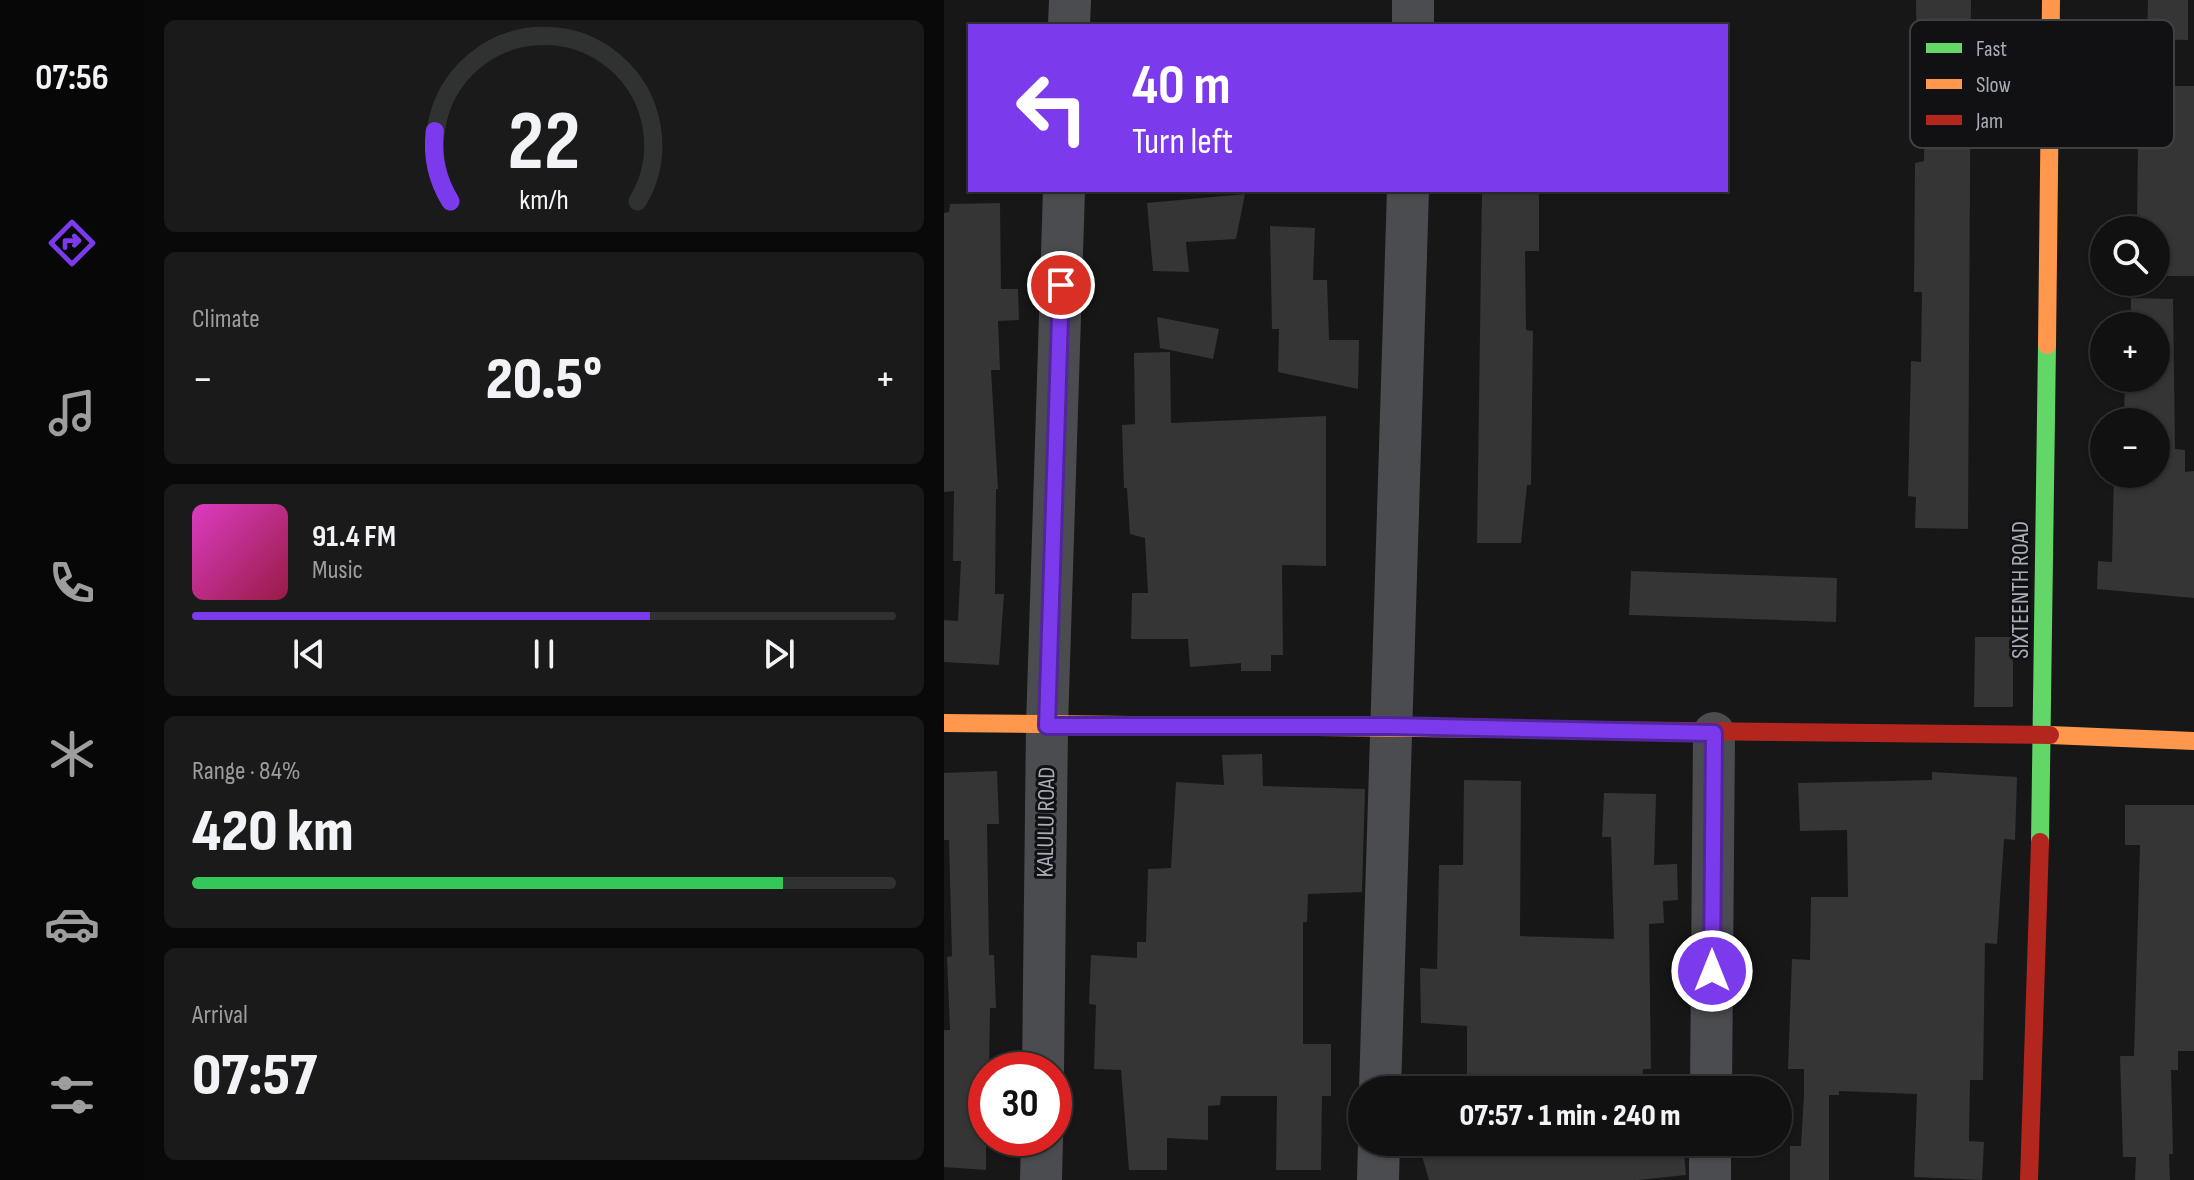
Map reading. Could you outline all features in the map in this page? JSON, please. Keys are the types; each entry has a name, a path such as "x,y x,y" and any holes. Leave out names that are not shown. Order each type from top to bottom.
{"street":[{"path":"1069,24 1070,0"},
{"path":"1413,0 1413,24"},
{"name":"SIXTEENTH ROAD","path":"2051,0 2051,20"},
{"name":"SIXTEENTH ROAD","path":"2029,1180 2043,735 2049,148"},
{"name":"KALULU ROAD","path":"1043,1052 1047,726 1064,192"},
{"path":"1380,1076 1408,192"},
{"path":"944,723 2043,735 2194,741"},
{"path":"1711,1076 1714,733"},
{"path":"1041,1180 1042,1156"},
{"path":"1378,1180 1379,1156"},
{"path":"1710,1156 1710,1180"}],"building":[{"path":"1916,0 1971,0 1971,20 1916,20"},
{"path":"2148,0 2188,0 2188,40 2174,40 2174,20 2147,20"},
{"path":"2174,86 2194,86 2194,276 2170,276 2170,216 2137,216 2138,148 2174,148"},
{"path":"1924,148 1970,148 1968,529 1915,528 1916,497 1908,496 1911,361 1921,362 1922,292 1914,292 1915,163 1924,161"},
{"path":"1482,192 1539,192 1539,251 1525,251 1526,330 1533,331 1531,485 1527,485 1521,543 1477,543"},
{"path":"1245,194 1236,239 1186,242 1189,272 1153,271 1147,203"},
{"path":"1000,203 1001,289 1018,289 1019,320 998,321 1000,370 991,370 998,489 995,594 1004,594 999,665 944,662 944,620 958,621 961,561 953,561 954,491 944,492 944,213 949,212 950,204"},
{"path":"1270,226 1315,228 1313,280 1327,280 1329,340 1359,340 1358,389 1278,372 1279,329 1272,329"},
{"path":"2131,298 2173,299 2175,449 2185,450 2185,472 2194,471 2194,598 2097,589 2098,561 2112,562 2114,488 2170,488 2170,408 2124,408 2125,392 2170,392 2170,312 2131,312"},
{"path":"1157,317 1219,329 1213,359 1160,348"},
{"path":"1170,352 1171,423 1326,416 1326,566 1282,565 1283,655 1271,655 1271,671 1241,671 1241,663 1190,667 1188,639 1131,639 1132,593 1148,593 1145,538 1130,534 1127,488 1124,488 1122,425 1135,424 1134,353"},
{"path":"1631,571 1837,578 1836,622 1629,615"},
{"path":"1975,637 2013,637 2013,707 1974,707"},
{"path":"1262,754 1263,786 1365,789 1362,892 1308,894 1307,922 1303,922 1303,1044 1331,1044 1331,1096 1322,1096 1321,1170 1276,1170 1277,1096 1221,1096 1220,1105 1208,1106 1208,1140 1167,1138 1167,1170 1129,1170 1121,1070 1094,1069 1096,1005 1089,1004 1091,955 1137,958 1137,942 1146,942 1148,869 1171,868 1176,782 1224,785 1222,755"},
{"path":"997,771 999,824 987,824 989,955 994,955 996,1008 990,1008 989,1052 968,1052 968,1156 986,1156 986,1170 944,1167 944,1030 950,1030 947,957 952,956 949,840 944,840 944,773"},
{"path":"1932,772 2017,777 2015,840 2004,839 1997,944 1985,943 1983,1080 1970,1080 1969,1141 1984,1142 1982,1180 1914,1177 1917,1094 1839,1091 1839,1095 1829,1095 1829,1180 1790,1180 1792,1146 1801,1146 1804,1094 1804,1069 1788,1069 1792,959 1810,960 1811,897 1848,897 1847,830 1800,831 1798,783 1932,780"},
{"path":"1464,780 1521,781 1520,936 1614,939 1611,837 1602,837 1604,793 1656,794 1654,865 1677,864 1678,900 1663,901 1664,923 1649,924 1651,1069 1643,1069 1643,1076 1467,1076 1467,1026 1421,1023 1420,968 1437,969 1439,865 1463,865"},
{"path":"2125,805 2194,805 2194,1051 2178,1051 2178,1070 2171,1070 2173,1154 2169,1154 2170,1180 2135,1180 2136,1157 2123,1157 2120,1056 2134,1056 2140,845 2125,845"},
{"path":"1422,1156 1684,1156 1686,1175 1638,1180 1429,1180"}],"traffic: fast":[{"path":"2040,842 2047,345"}],"traffic: slow":[{"path":"2051,0 2051,20"},
{"path":"2047,345 2049,148"},
{"path":"944,723 1510,729"},
{"path":"2050,735 2194,741"}],"traffic: jam":[{"path":"1510,729 2050,735"},
{"path":"2029,1180 2040,842"}],"route":[{"path":"1061,285 1047,726 1390,726 1714,733 1712,971"}]}
